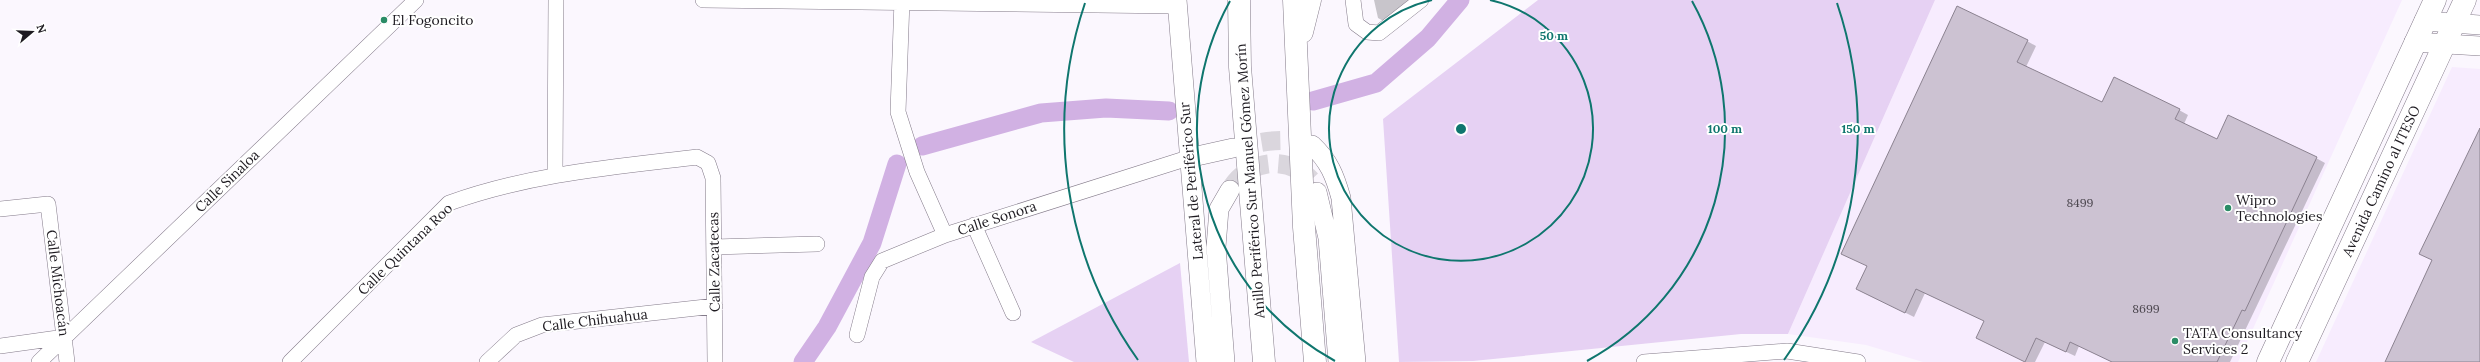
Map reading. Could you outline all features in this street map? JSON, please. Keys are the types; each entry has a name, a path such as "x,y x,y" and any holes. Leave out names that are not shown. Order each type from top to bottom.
{"main road":[{"name":"Anillo Periférico Sur Manuel Gómez Morín","path":"1239,0 1240,66 1264,362"},
{"path":"1294,0 1295,62 1304,227 1315,362"},
{"path":"1295,62 1310,0"},
{"name":"Avenida Camino al ITESO","path":"2268,362 2414,42 2435,0"},
{"name":"Avenida Camino al ITESO","path":"2297,362 2465,0"}],"street":[{"name":"Calle Sinaloa","path":"39,362 416,0"},
{"path":"555,174 556,0"},
{"path":"703,0 1177,3"},
{"path":"1353,0 1356,24 1367,32 1379,33 1421,0"},
{"path":"902,2 898,112 917,172 946,235"},
{"name":"Lateral de Periférico Sur","path":"1177,3 1188,158 1206,362"},
{"path":"2424,21 2455,22 2480,25"},
{"path":"2414,42 2445,42 2480,46"},
{"path":"1312,145 1325,158 1335,174 1341,198 1356,362"},
{"path":"1188,158 1233,148"},
{"name":"Calle Quintana Roo","path":"290,362 449,203 477,193 555,174 697,157 708,163"},
{"name":"Calle Sonora","path":"857,335 872,277 882,262 974,225 1188,158"},
{"name":"Calle Zacatecas","path":"708,163 713,178 715,362"},
{"path":"1225,362 1216,247 1219,209 1230,190"},
{"path":"1317,192 1328,238 1338,362"},
{"name":"Calle Michoacán","path":"0,209 48,204 67,362"},
{"path":"974,225 1013,313"},
{"path":"714,247 817,244"},
{"name":"Calle Chihuahua","path":"487,362 516,335 542,325 715,306"},
{"path":"0,346 65,337"},
{"path":"1644,362 1787,351 1858,362"}],"shaded area":[{"path":"1538,0 1935,0 1788,334 1741,334 1473,361 1399,362 1383,119"},
{"path":"1935,0 2402,0 2238,362 1923,362 1866,345 1788,334"},
{"path":"2452,67 2480,69 2480,362 2316,362"},
{"path":"1180,263 1189,362 1074,362 1031,342"}],"building":[{"path":"1957,6 2028,40 2017,62 2102,102 2114,77 2180,109 2175,119 2217,139 2228,115 2317,157 2245,311 2242,310 2217,362 2112,362 2070,342 2066,352 2036,338 2025,362 1976,338 1984,321 1916,289 1905,313 1856,289 1867,266 1841,254"},
{"path":"2480,128 2480,362 2385,362 2432,260 2419,254"}],"waterway":[{"path":"1313,101 1376,83 1428,38 1460,0"},
{"path":"922,146 1041,113 1106,108 1169,111"},
{"path":"803,362 827,327 872,243 897,164"}],"tunnel":[{"path":"1233,148 1282,140 1302,142 1312,145"},
{"path":"1230,190 1237,180 1246,172 1268,164 1291,166 1311,180"}],"place":[{"name":"El Fogoncito","path":"384,20"},
{"name":"Wipro Technologies","path":"2228,208"},
{"name":"TATA Consultancy Services 2","path":"2175,341"}]}
